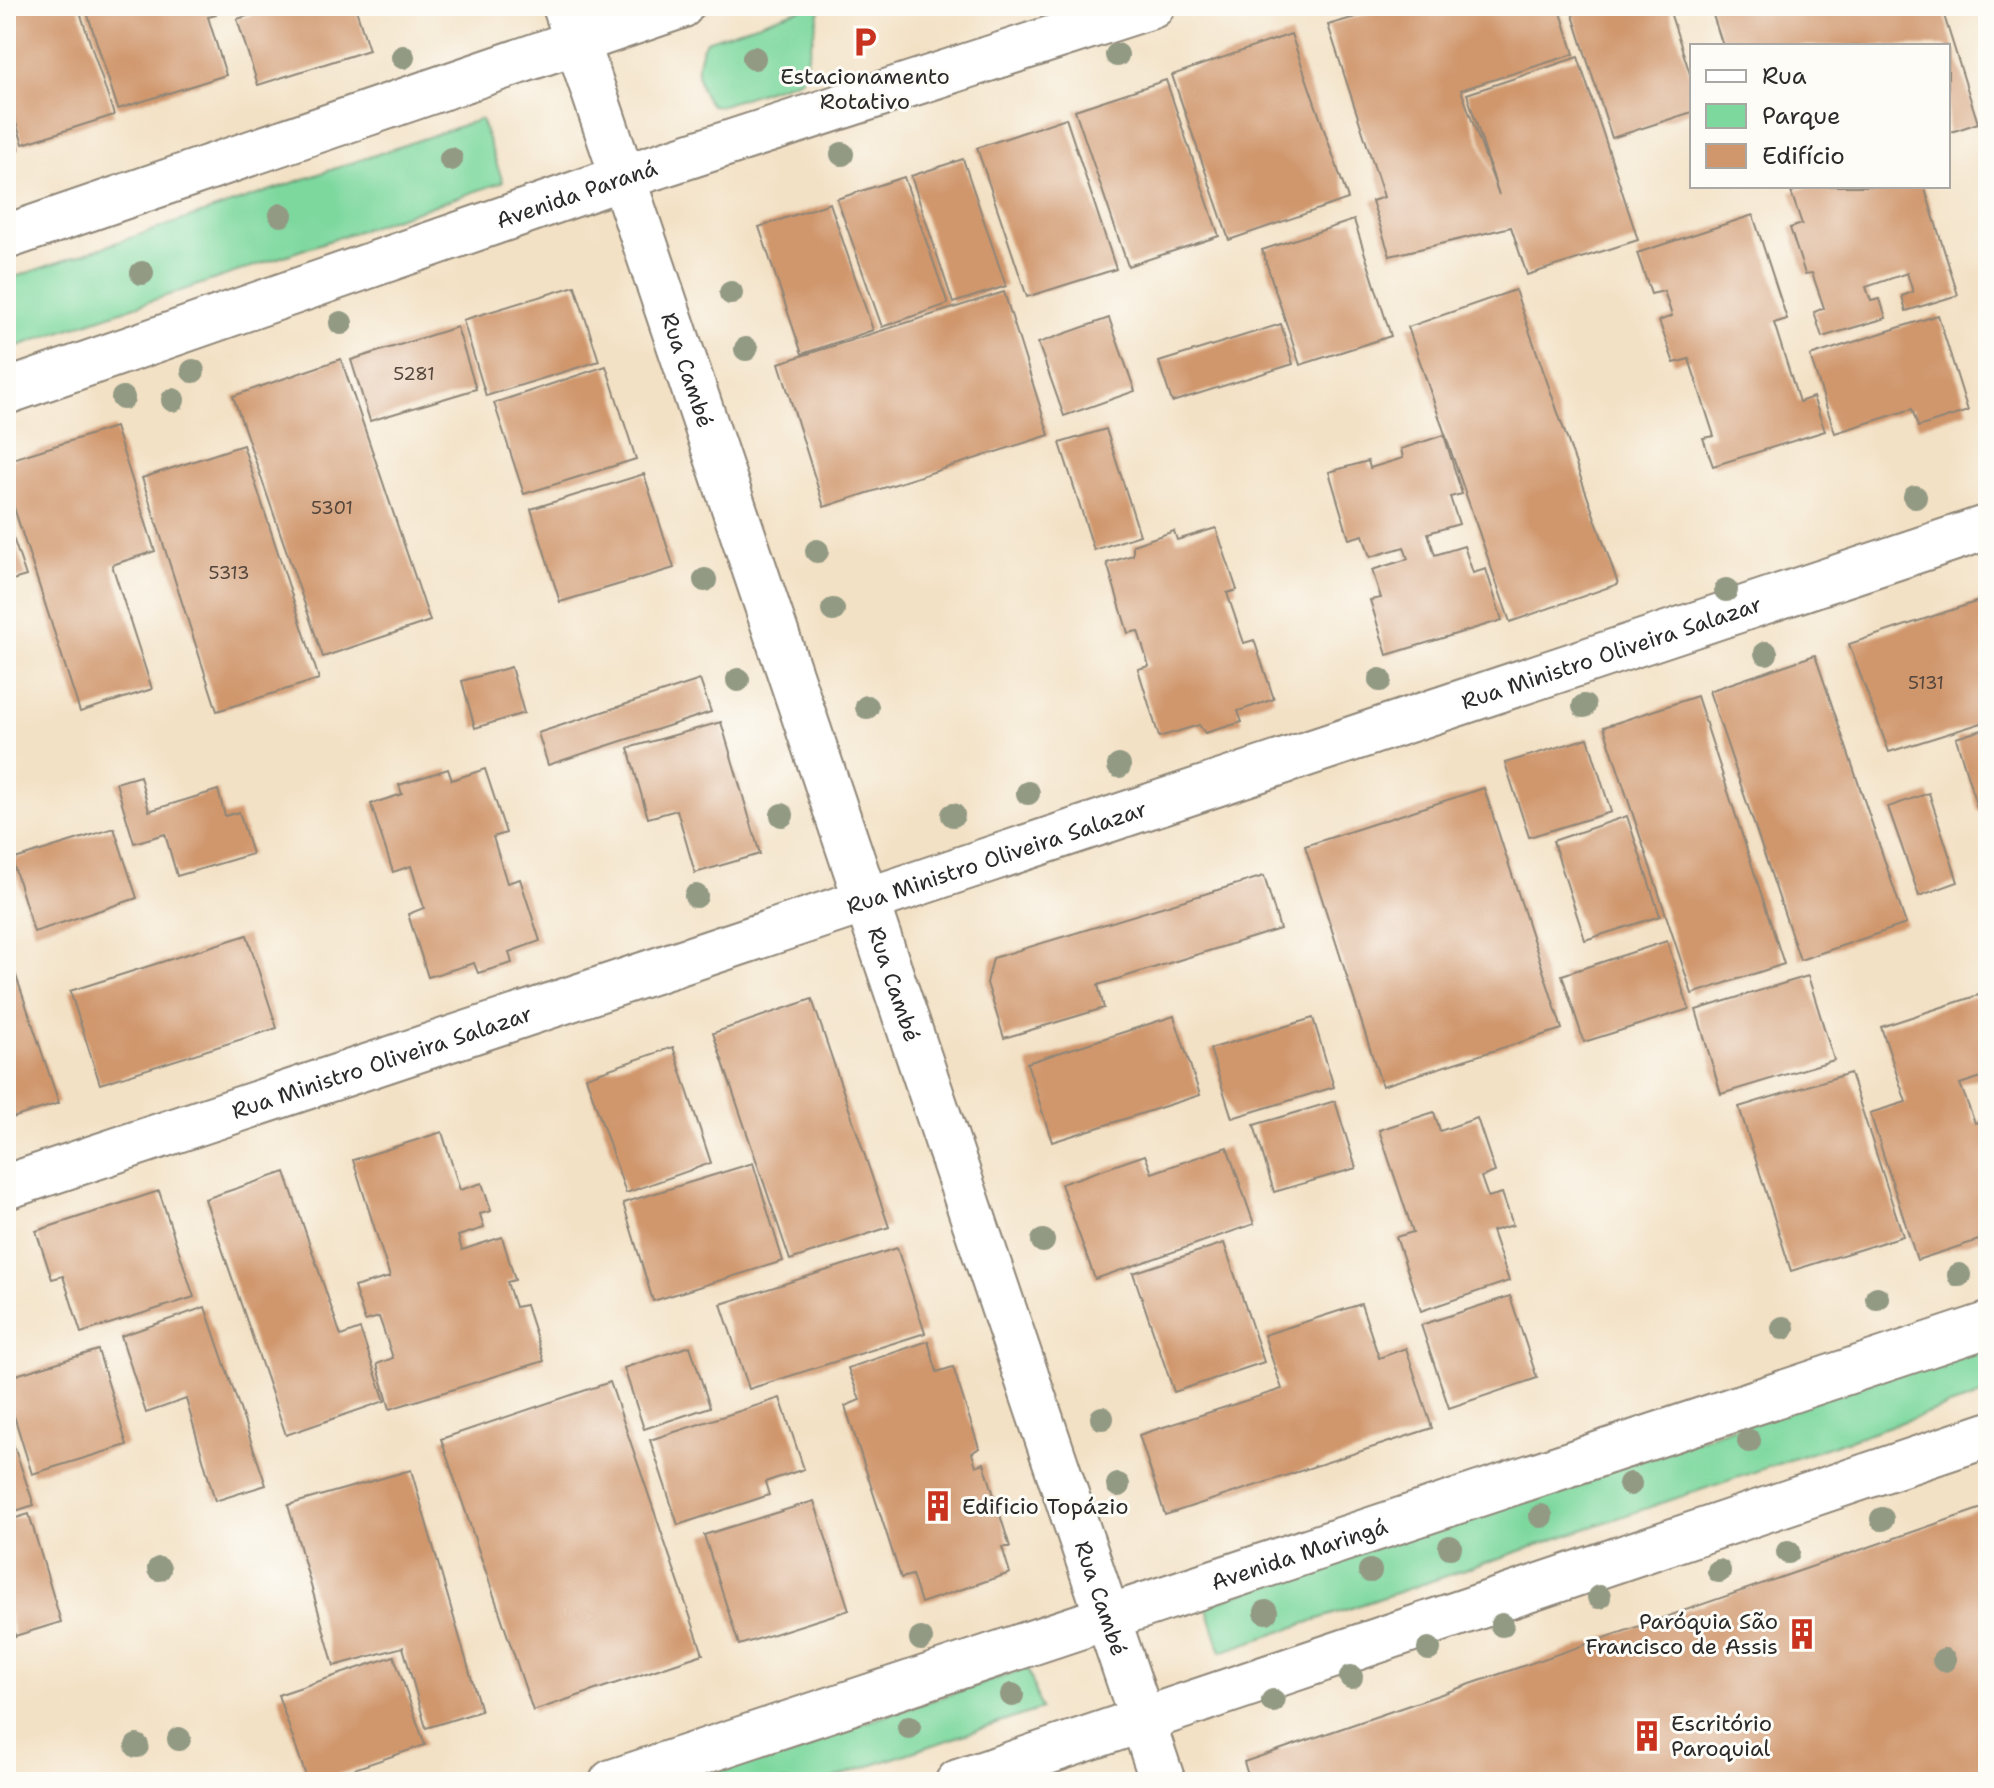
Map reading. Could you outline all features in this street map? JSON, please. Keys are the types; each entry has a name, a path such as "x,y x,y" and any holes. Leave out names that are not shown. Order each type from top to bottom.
{"street":[{"path":"6,237 570,23 681,6"},
{"name":"Avenida Paraná","path":"6,392 624,177 1152,6"},
{"name":"Rua Cambé","path":"570,23 1163,1782"},
{"name":"Rua Ministro Oliveira Salazar","path":"6,1187 1988,527"},
{"name":"Avenida Maringá","path":"612,1782 1988,1325"},
{"path":"958,1782 1988,1435"}],"green space":[{"path":"810,6 821,6 802,79 719,106 711,105 702,90 698,74 699,57 706,41"},
{"path":"481,119 503,182 6,350 6,280"},
{"path":"1988,1342 1988,1393 1221,1652 1206,1605"},
{"path":"1028,1668 1041,1709 822,1782 688,1782"}],"building":[{"path":"6,6 78,6 114,115 23,144 6,93"},
{"path":"85,6 213,6 216,15 208,17 226,75 118,109"},
{"path":"263,6 355,6 369,50 258,85 237,19 264,11"},
{"path":"1393,6 1559,6 1574,54 1461,90 1499,195 1467,94 1578,57 1638,240 1527,275 1511,227 1390,256 1372,201 1384,197 1328,25"},
{"path":"1570,6 1668,6 1690,74 1690,113 1612,138"},
{"path":"1710,6 1941,6 1978,123 1950,132 1950,44 1722,44"},
{"path":"1291,34 1348,199 1229,240 1172,75"},
{"path":"1166,80 1219,236 1128,266 1075,110"},
{"path":"6,112 19,149 6,154"},
{"path":"1066,118 1116,269 1027,297 977,148"},
{"path":"963,159 1006,286 953,303 911,176"},
{"path":"904,177 948,304 882,327 837,199"},
{"path":"1804,188 1925,188 1958,295 1906,311 1902,296 1913,292 1907,273 1866,287 1871,301 1880,299 1886,318 1822,337 1814,312 1824,308 1812,273 1805,274 1790,228 1802,224 1791,192"},
{"path":"830,203 873,330 802,354 759,227"},
{"path":"1753,215 1787,319 1774,323 1799,402 1813,397 1825,431 1713,466 1703,438 1714,436 1689,359 1674,363 1659,321 1672,316 1664,291 1651,294 1637,253"},
{"path":"1354,220 1391,336 1300,365 1262,250"},
{"path":"575,286 599,361 486,396 463,320"},
{"path":"1515,290 1618,584 1510,622 1408,327"},
{"path":"1004,292 1049,435 824,507 779,363"},
{"path":"1938,315 1968,411 1918,427 1912,409 1835,433 1810,356"},
{"path":"1109,318 1135,391 1064,416 1038,343"},
{"path":"1281,324 1293,364 1172,402 1159,362"},
{"path":"457,327 476,389 370,421 351,360"},
{"path":"341,359 430,621 323,657 233,396"},
{"path":"606,366 636,459 524,494 494,403"},
{"path":"115,427 155,551 112,565 152,689 80,712 6,483 6,461"},
{"path":"1106,429 1140,535 1094,550 1060,443"},
{"path":"1444,435 1462,494 1450,497 1459,524 1428,533 1435,555 1464,546 1473,573 1486,569 1502,620 1387,655 1370,600 1381,598 1372,570 1408,559 1404,547 1370,557 1363,535 1349,539 1329,472 1368,461 1370,468 1403,458 1401,449"},
{"path":"243,445 319,679 217,711 142,478"},
{"path":"644,474 674,568 560,602 531,509"},
{"path":"6,517 26,576 6,582"},
{"path":"1216,528 1237,590 1227,593 1244,643 1254,640 1274,699 1238,711 1242,722 1205,733 1199,725 1159,737 1138,669 1149,666 1138,631 1128,633 1107,563 1133,555 1133,545 1174,531 1177,540"},
{"path":"1988,598 1988,721 1889,752 1849,644"},
{"path":"1815,655 1906,924 1800,960 1709,691"},
{"path":"511,667 524,713 475,728 462,681"},
{"path":"700,680 711,712 548,765 538,733"},
{"path":"1697,696 1784,964 1692,994 1604,727"},
{"path":"721,722 760,854 695,873 677,810 648,818 628,748"},
{"path":"1988,728 1988,808 1978,811 1956,738"},
{"path":"1588,738 1611,812 1529,837 1505,763"},
{"path":"448,769 452,780 485,769 506,833 493,837 507,883 520,879 540,941 509,952 512,963 478,973 474,963 428,977 408,914 424,908 411,866 393,872 371,804 402,794 399,785"},
{"path":"140,776 149,811 218,790 225,816 239,812 252,854 177,876 165,834 134,843 116,783"},
{"path":"1484,788 1562,1029 1382,1086 1305,846"},
{"path":"1929,793 1958,882 1919,896 1888,807"},
{"path":"1627,816 1660,916 1585,940 1553,841"},
{"path":"114,828 137,898 34,932 12,860"},
{"path":"1264,876 1280,929 1098,985 1104,1008 1004,1038 987,983 993,958"},
{"path":"247,935 277,1028 100,1084 70,991"},
{"path":"1667,941 1689,1009 1584,1042 1562,975"},
{"path":"6,946 59,1103 6,1120"},
{"path":"1808,976 1834,1060 1721,1094 1696,1010"},
{"path":"1988,992 1988,1075 1960,1084 1975,1123 1988,1118 1988,1237 1917,1260 1870,1113 1906,1102 1881,1027"},
{"path":"812,999 889,1227 790,1260 713,1033"},
{"path":"1174,1016 1200,1095 1052,1142 1027,1063"},
{"path":"1313,1018 1334,1087 1232,1118 1210,1049"},
{"path":"673,1047 711,1163 626,1193 586,1077"},
{"path":"1850,1073 1903,1236 1791,1271 1739,1107"},
{"path":"1335,1101 1356,1168 1274,1192 1254,1125"},
{"path":"1434,1112 1440,1131 1477,1118 1495,1172 1481,1177 1488,1197 1502,1193 1513,1225 1492,1231 1509,1281 1421,1311 1396,1237 1413,1232 1379,1130"},
{"path":"442,1132 460,1190 482,1183 491,1211 480,1214 484,1228 458,1236 462,1250 502,1237 515,1280 507,1282 515,1307 526,1305 544,1361 390,1409 377,1364 393,1358 379,1317 365,1321 354,1287 390,1277 353,1160"},
{"path":"1227,1147 1254,1224 1095,1279 1061,1184 1145,1155 1152,1173"},
{"path":"753,1163 783,1261 653,1301 623,1203"},
{"path":"285,1172 341,1336 360,1329 385,1401 286,1435 205,1199"},
{"path":"159,1191 194,1297 81,1333 63,1276 52,1279 36,1231"},
{"path":"1224,1243 1264,1362 1174,1392 1133,1273"},
{"path":"897,1248 925,1333 749,1389 721,1304"},
{"path":"1510,1296 1537,1378 1449,1408 1421,1325"},
{"path":"1361,1304 1379,1358 1406,1348 1432,1428 1165,1515 1139,1435 1282,1389 1264,1335"},
{"path":"205,1307 266,1485 215,1501 186,1399 146,1413 121,1336"},
{"name":"Edificio Topázio","path":"928,1341 937,1372 953,1367 979,1448 972,1453 976,1466 984,1463 1010,1547 1002,1547 1010,1573 921,1603 912,1575 901,1578 845,1406 860,1400 848,1368"},
{"path":"690,1346 710,1407 644,1429 624,1368"},
{"path":"98,1350 127,1445 32,1474 6,1390 6,1378"},
{"path":"610,1382 703,1654 533,1711 441,1439"},
{"path":"780,1398 804,1469 765,1482 769,1495 678,1525 650,1440"},
{"path":"6,1423 34,1505 6,1514"},
{"path":"411,1470 481,1711 426,1728 403,1647 334,1666 288,1505"},
{"path":"814,1501 849,1610 739,1645 704,1535"},
{"name":"Paróquia São Francisco de Assis","path":"1988,1506 1988,1782 1250,1782 1244,1762"},
{"path":"29,1514 61,1622 15,1636 6,1605 6,1521"},
{"path":"394,1656 425,1745 316,1782 308,1782 278,1695"}],"place":[{"name":"Estacionamento Rotativo","path":"865,42"},
{"name":"Edificio Topázio","path":"938,1506"},
{"name":"Paróquia São Francisco de Assis","path":"1802,1634"},
{"name":"Escritório Paroquial","path":"1647,1736"}]}
